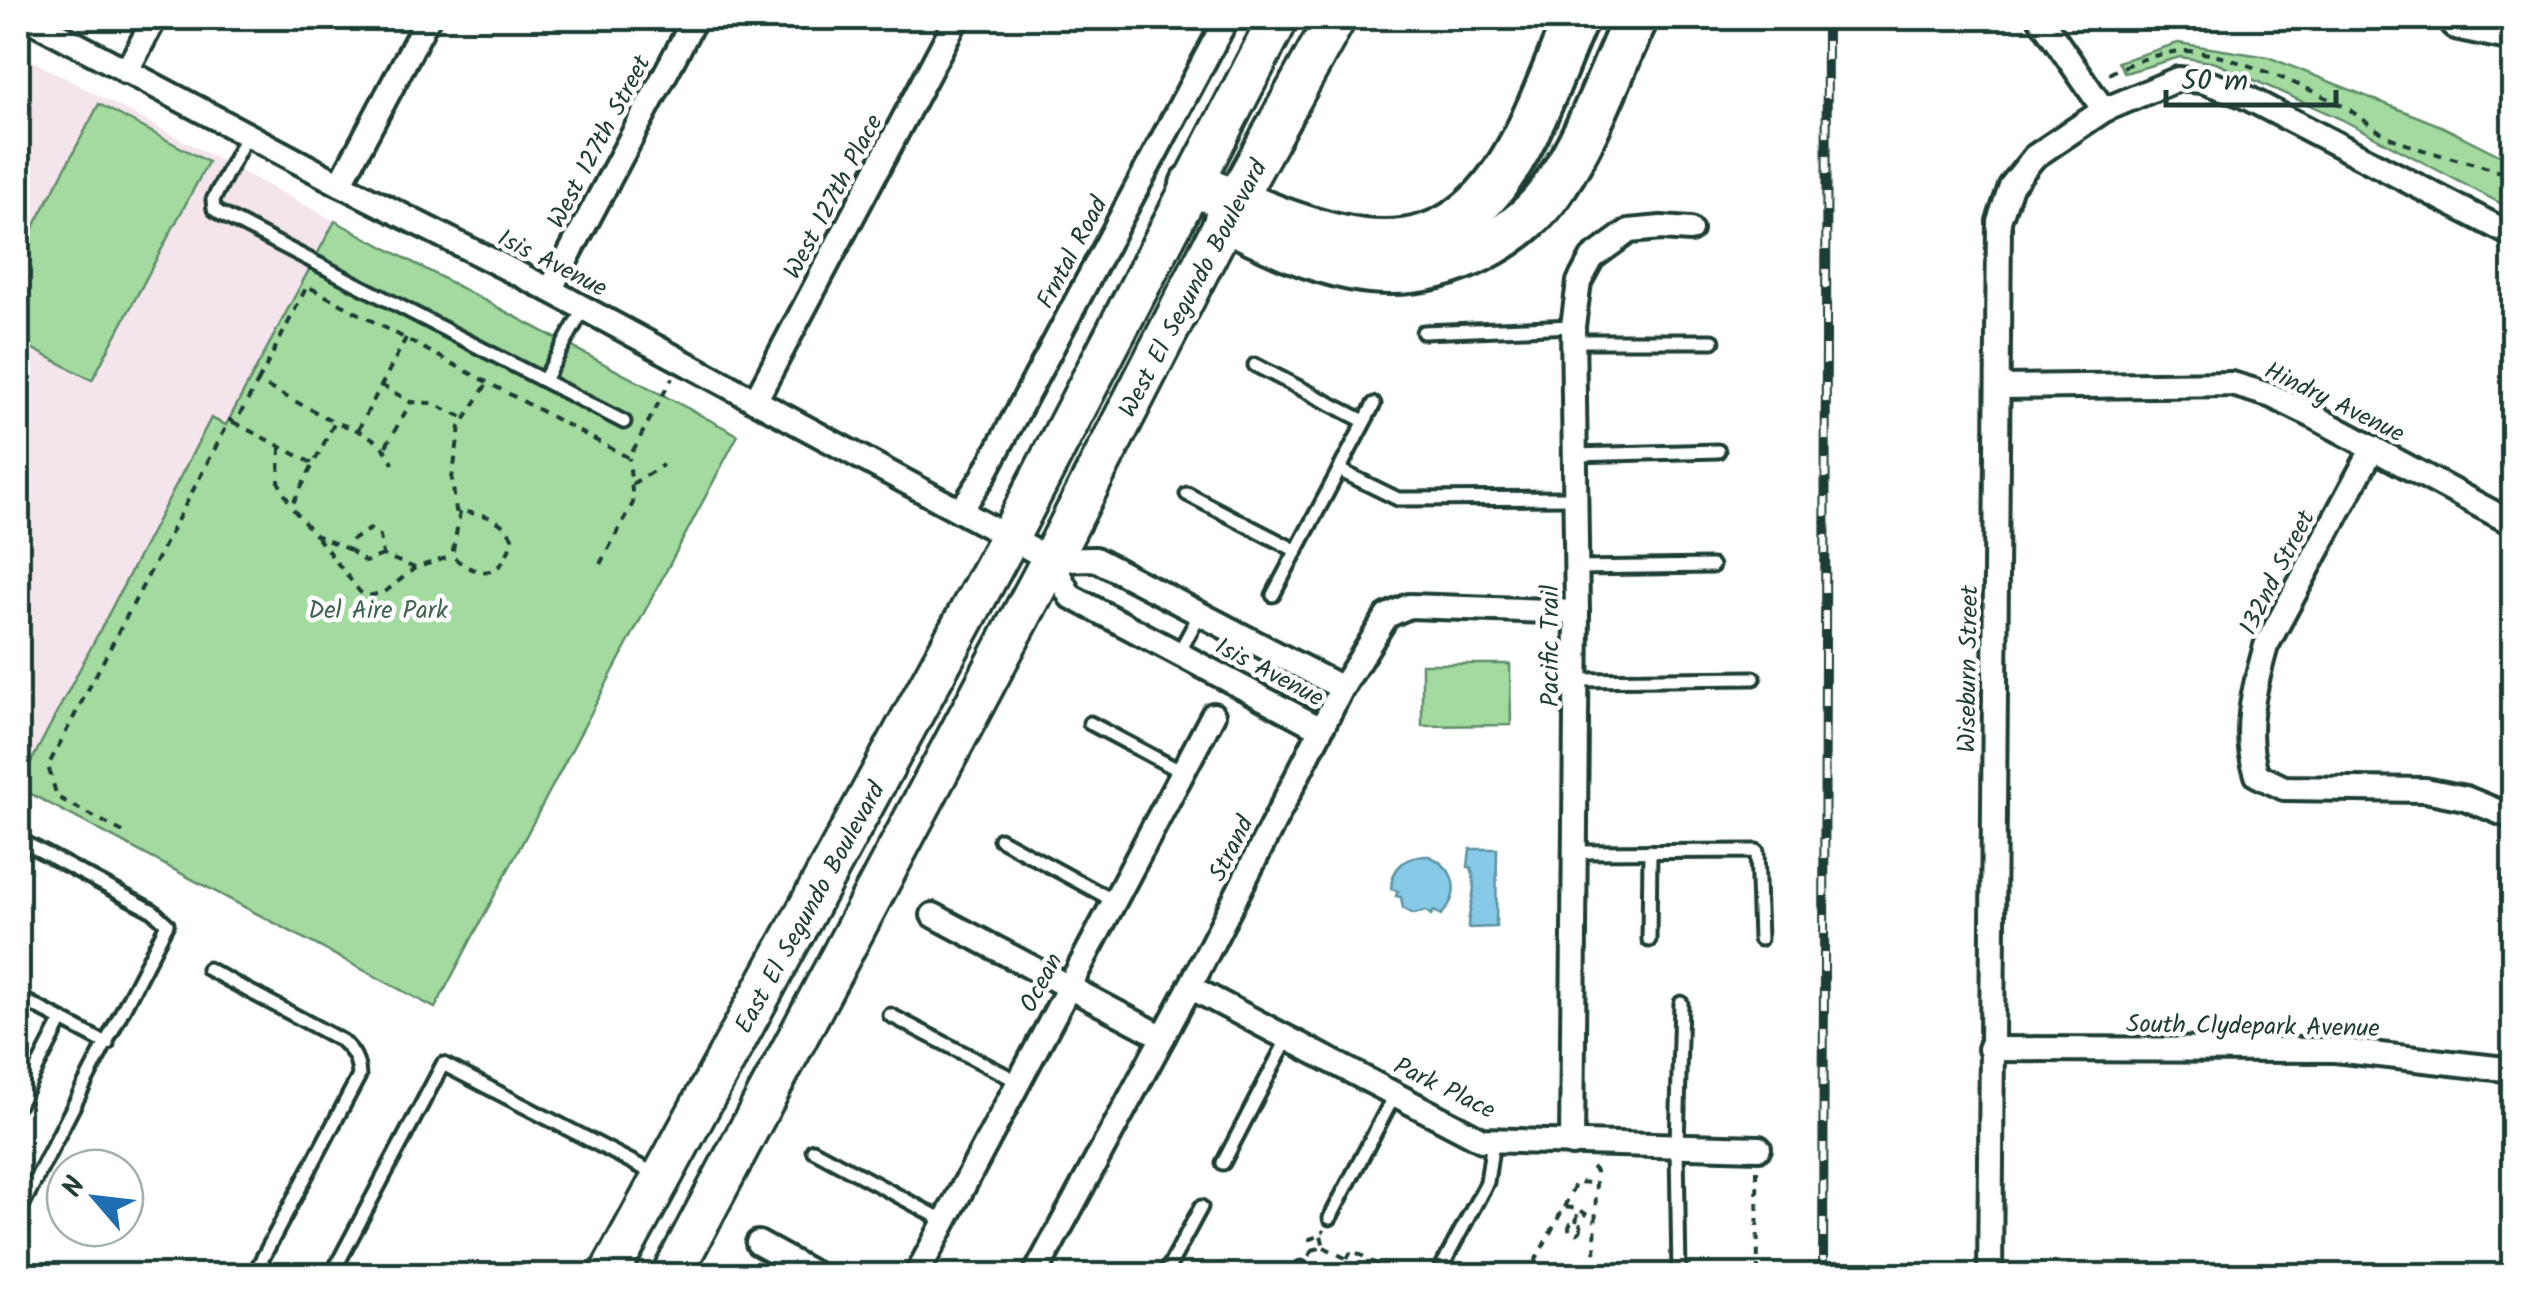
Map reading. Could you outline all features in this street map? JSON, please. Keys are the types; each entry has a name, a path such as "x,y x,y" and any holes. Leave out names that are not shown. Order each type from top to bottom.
{"highway":[{"path":"1231,210 1354,240 1376,242 1431,235 1478,206 1516,158 1576,18"},
{"path":"1192,185 1314,260 1371,272 1408,273 1473,254 1504,237 1532,214 1555,186 1636,18"},
{"path":"2460,18 2514,29"}],"main road":[{"name":"West El Segundo Boulevard","path":"1009,538 1280,18"},
{"path":"1293,18 1286,56 1306,76"},
{"name":"West El Segundo Boulevard","path":"1051,560 1231,210 1336,18"},
{"name":"East El Segundo Boulevard","path":"608,1276 1009,538"},
{"name":"East El Segundo Boulevard","path":"671,1276 1051,560"}],"street":[{"name":"Isis Avenue","path":"27,18 550,290 1051,560 1095,559 1342,688"},
{"path":"126,72 155,18"},
{"path":"340,184 428,18"},
{"name":"West 127th Street","path":"550,290 695,18"},
{"name":"West 127th Place","path":"756,401 956,18"},
{"name":"Frntal Road","path":"961,510 992,460 1227,18"},
{"path":"2040,18 2104,110"},
{"name":"Wiseburn Street","path":"1990,1276 2000,221 2011,186 2034,157 2104,110 2178,78 2202,81 2240,94 2514,236"},
{"name":"Pacific Trail","path":"1572,1144 1577,680 1573,333 1578,282 1592,258 1629,231 1690,230"},
{"name":"Hindry Avenue","path":"1998,387 2232,384 2272,396 2514,524"},
{"name":"132nd Street","path":"2373,448 2266,646 2249,726 2251,758 2257,775 2284,788 2425,790 2465,798 2514,818"},
{"name":"Isis Avenue","path":"1051,560 1070,596 1321,729"},
{"name":"Strand","path":"1035,1275 1190,987 1342,688 1388,616 1410,606 1577,612"},
{"name":"Ocean","path":"916,1276 1212,715"},
{"path":"934,915 1163,1037"},
{"name":"Park Place","path":"1190,987 1482,1140 1678,1146 1758,1159"},
{"name":"South Clydepark Avenue","path":"1990,1049 2336,1050 2514,1070"},
{"path":"758,1243 818,1276"}],"lane":[{"path":"246,135 213,200 214,209 624,422"},
{"path":"544,380 584,308"},
{"path":"1424,332 1573,333 1713,342"},
{"path":"1255,365 1364,421"},
{"path":"1274,595 1374,404"},
{"path":"1575,454 1718,451"},
{"path":"1339,470 1398,500 1576,498"},
{"path":"1187,494 1296,550"},
{"path":"1577,568 1712,566"},
{"path":"1178,654 1200,614"},
{"path":"1577,680 1754,678"},
{"path":"1090,723 1182,772"},
{"path":"18,839 153,911 167,924 18,1214"},
{"path":"1000,839 1114,901"},
{"path":"1575,852 1758,851 1760,939"},
{"path":"1649,940 1650,852"},
{"path":"208,969 342,1041 353,1051 358,1064 359,1076 253,1276"},
{"path":"18,997 107,1044"},
{"path":"1679,1276 1681,1003"},
{"path":"890,1015 1018,1082"},
{"path":"18,1105 62,1020"},
{"path":"1223,1162 1288,1038"},
{"path":"331,1276 443,1064 662,1177"},
{"path":"1330,1218 1395,1094"},
{"path":"1438,1272 1487,1182 1493,1140"},
{"path":"813,1150 945,1221"},
{"path":"1164,1276 1201,1207"}],"path":[{"path":"235,424 307,286 629,458"},
{"path":"358,430 406,338"},
{"path":"600,564 633,503 629,458 682,361"},
{"path":"258,382 386,446 394,464"},
{"path":"452,556 476,572 490,572 502,566 510,552 512,537 505,525 495,518 456,511 452,479 460,428 488,382"},
{"path":"381,385 411,402 431,403 465,418"},
{"path":"386,446 411,402"},
{"path":"122,832 57,797 48,766 230,420 313,463"},
{"path":"291,507 335,422"},
{"path":"280,447 279,482 291,507 360,592 368,596 384,592 416,568 452,556"},
{"path":"632,484 663,465"},
{"path":"452,556 460,512"},
{"path":"350,550 352,540 370,528 380,536 384,555"},
{"path":"315,535 350,550 365,562 384,555 416,568"},
{"path":"1572,1144 1596,1171 1595,1276"},
{"path":"1758,1159 1758,1276"},
{"path":"1527,1276 1576,1182 1595,1184"},
{"path":"1564,1207 1579,1208 1595,1221"},
{"path":"1576,1222 1579,1208"},
{"path":"1324,1247 1321,1236 1330,1218"},
{"path":"1299,1272 1312,1250 1310,1239 1321,1236"},
{"path":"1312,1250 1324,1247 1347,1258"},
{"path":"1357,1276 1342,1268 1352,1250 1397,1276"},
{"path":"1375,1263 1380,1255"}],"shaded area":[{"path":"18,53 335,221 226,426 211,419 18,783"}],"green space":[{"path":"2178,43 2268,57 2441,126 2513,162 2513,210 2341,119 2216,63 2180,57 2125,73 2118,62"},
{"path":"99,104 208,162 92,380 18,341 18,257"},
{"name":"Del Aire Park","path":"335,221 738,435 435,1008 18,787 211,418 226,425"},
{"path":"1422,664 1510,664 1511,725 1422,726"}],"water":[{"path":"1470,849 1497,849 1496,927 1468,928 1474,884 1468,867"},
{"path":"1429,856 1445,867 1453,882 1452,899 1441,915 1434,911 1431,915 1426,911 1413,914 1403,908 1401,897 1396,896 1398,891 1391,889 1394,874 1402,864"}],"railway":[{"path":"1823,1276 1827,18"}]}
